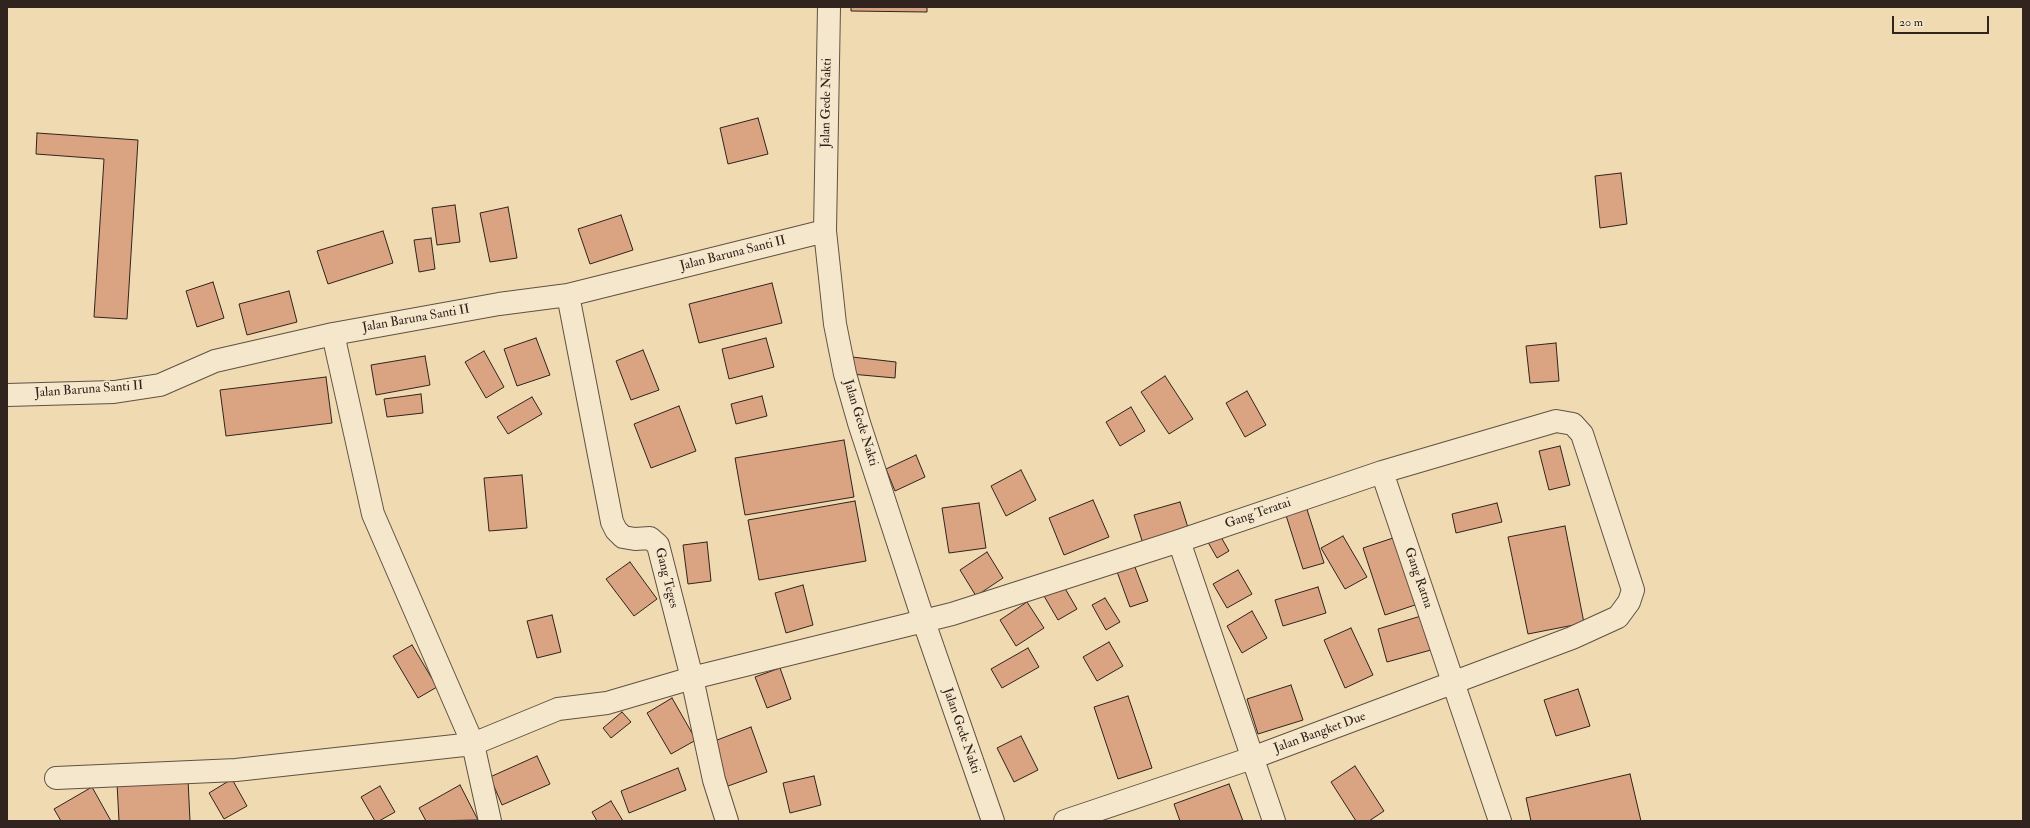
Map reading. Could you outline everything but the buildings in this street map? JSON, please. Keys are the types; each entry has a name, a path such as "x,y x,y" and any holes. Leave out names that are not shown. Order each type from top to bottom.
{"street":[{"name":"Jalan Gede Nakti","path":"829,7 824,231 835,324 845,374 859,423 924,622 993,821"},
{"name":"Jalan Baruna Santi II","path":"7,395 114,392 160,385 215,361 333,334 499,304 568,295 824,231"},
{"name":"Gang Teges","path":"568,295 612,522 616,530 623,537 635,539 650,538 658,544 692,678 714,780 727,821"},
{"path":"333,334 373,514 473,744 490,821"},
{"name":"Gang Teratai","path":"56,778 236,770 473,744 558,709 607,703 692,678 924,622 1178,541 1382,472 1556,421 1573,424 1582,434 1633,590 1629,602 1618,617 1572,638"},
{"name":"Gang Ratna","path":"1382,472 1500,821"},
{"path":"1178,541 1274,821"},
{"name":"Jalan Bangket Due","path":"1065,821 1252,758 1454,684 1572,638"}]}
